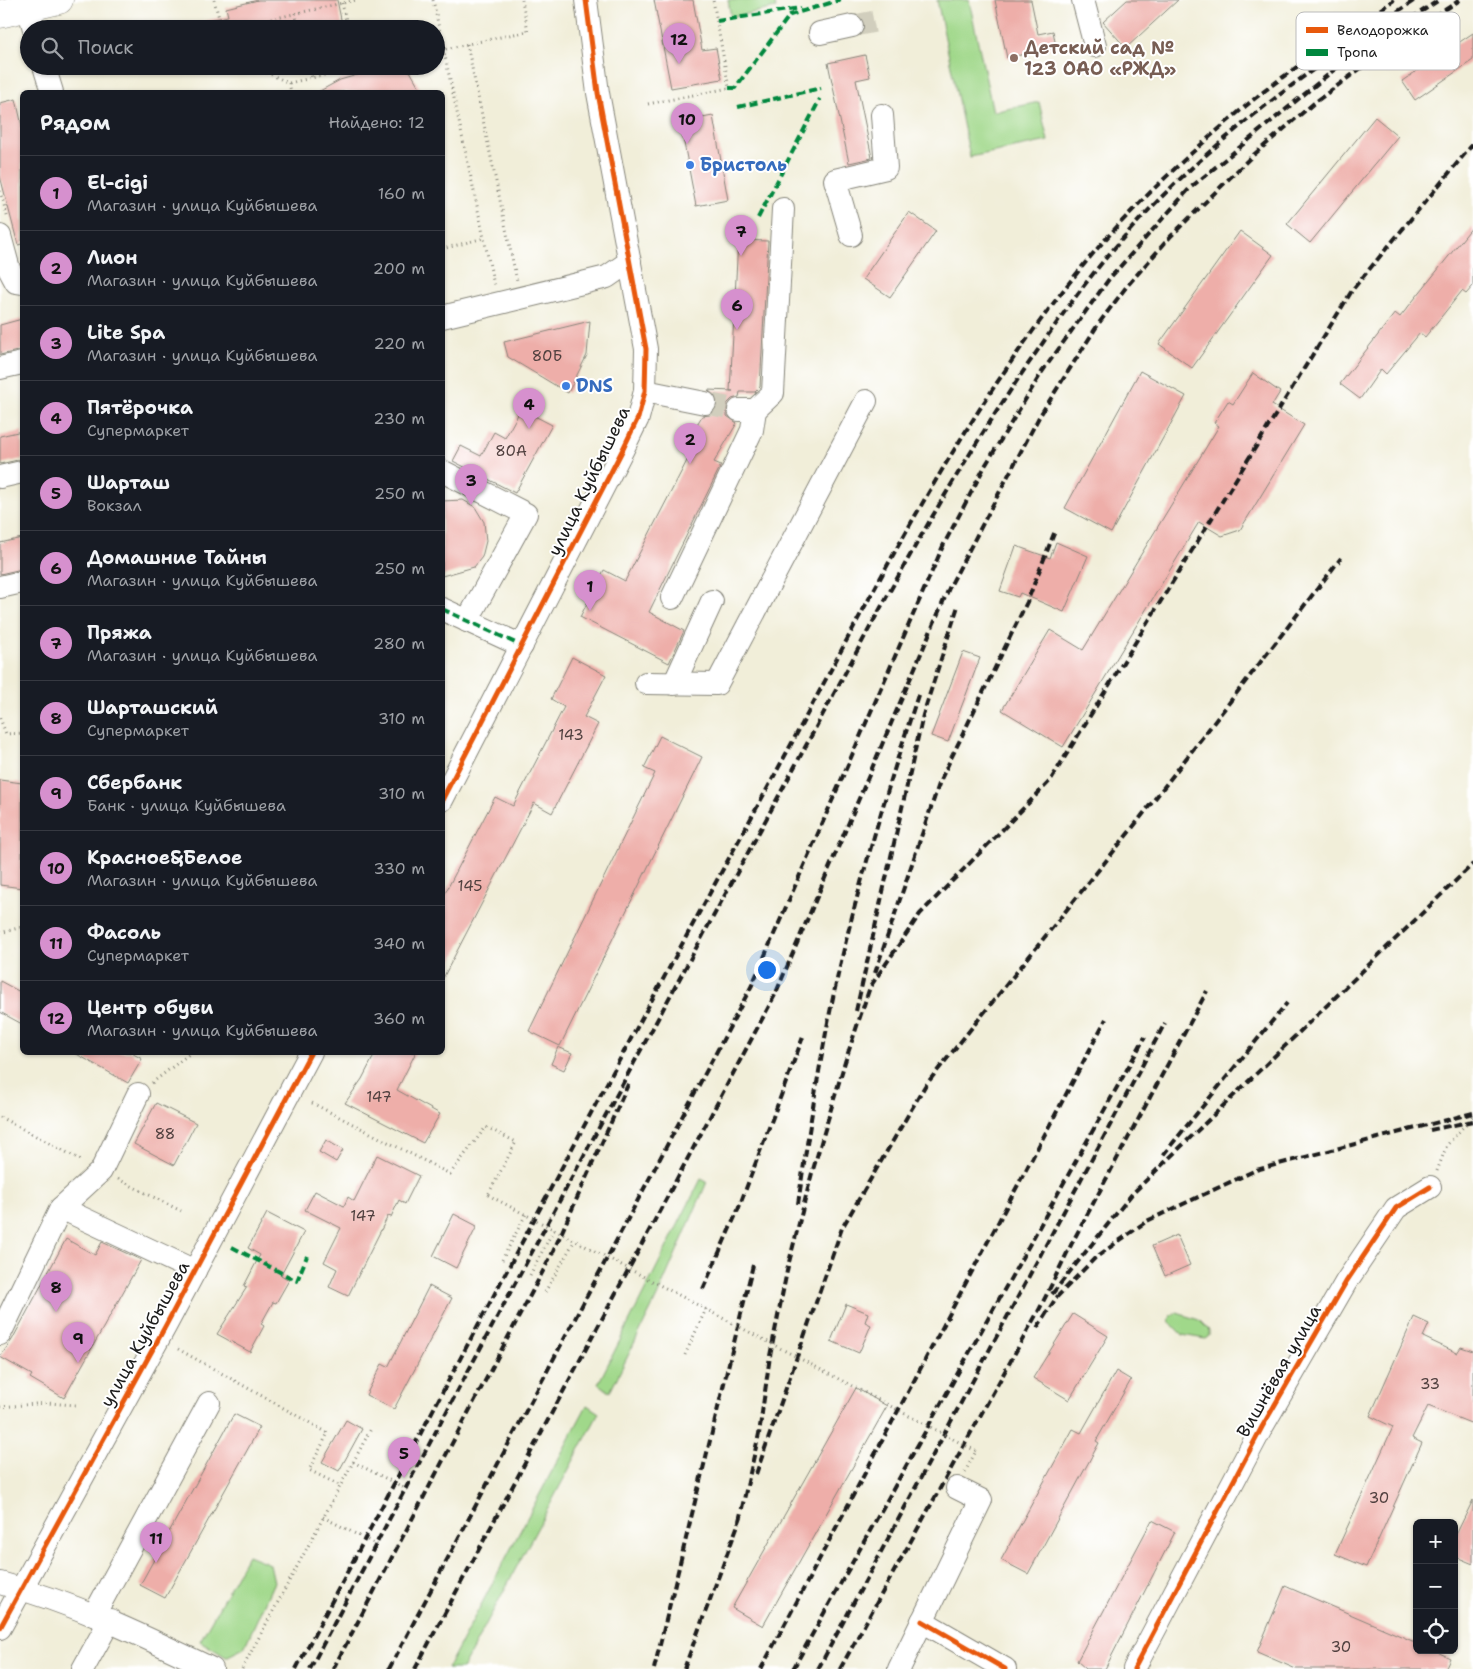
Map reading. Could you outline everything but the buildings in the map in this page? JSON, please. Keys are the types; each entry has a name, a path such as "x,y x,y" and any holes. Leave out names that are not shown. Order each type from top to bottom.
{"main road":[{"path":"0,14 31,18 59,0"}],"street":[{"name":"улица Куйбышева","path":"445,794 623,449 638,418 645,392 646,349 598,93 586,0"},
{"path":"1090,5 1095,46"},
{"path":"820,33 852,26"},
{"path":"47,75 51,90"},
{"path":"851,235 835,180 886,168 882,115"},
{"path":"672,598 752,430 747,410 773,393 783,210"},
{"path":"0,236 9,269 16,282 20,283"},
{"path":"445,316 607,277 630,261"},
{"path":"0,368 20,363"},
{"path":"645,392 705,403"},
{"path":"646,683 717,684 866,401"},
{"path":"0,478 20,473"},
{"path":"445,474 526,514 467,620"},
{"path":"0,587 20,582"},
{"path":"674,684 712,601"},
{"path":"445,610 522,646"},
{"name":"улица Куйбышева","path":"0,1628 10,1586 195,1271 309,1055"},
{"path":"0,1334 61,1208 100,1171 138,1094"},
{"name":"Вишнёвая улица","path":"1134,1669 1262,1428 1346,1282 1396,1208 1430,1187"},
{"path":"61,1208 195,1271"},
{"path":"83,1669 102,1617 209,1403"},
{"path":"899,1669 980,1500 958,1488"},
{"path":"10,1586 102,1617 212,1669"},
{"path":"922,1621 1005,1669"}],"path":[{"path":"214,0 220,20"},
{"path":"268,20 356,0"},
{"path":"433,0 438,20"},
{"path":"498,303 445,49 528,31 522,0"},
{"path":"648,104 729,88 713,0"},
{"path":"342,3 346,20"},
{"path":"295,14 297,20"},
{"path":"467,44 521,298"},
{"path":"272,75 289,83 324,75"},
{"path":"289,83 291,90"},
{"path":"445,247 484,238"},
{"path":"0,718 6,734 20,733"},
{"path":"0,933 20,927"},
{"path":"138,1094 188,1055"},
{"path":"312,1103 450,1174 486,1127 516,1142 488,1195 976,1451"},
{"path":"1430,1187 1447,1145 1473,1116"},
{"path":"502,1260 526,1214"},
{"path":"530,1275 554,1229"},
{"path":"545,1292 575,1240"},
{"path":"685,1355 706,1309"},
{"path":"178,1349 328,1433 309,1470 340,1485"},
{"path":"0,1407 47,1403 76,1405"},
{"path":"242,1669 372,1428"},
{"path":"353,1462 409,1490"},
{"path":"323,1517 379,1546"}],"green space":[{"path":"728,0 774,0 776,8 731,17"},
{"path":"937,0 969,0 993,112 1039,102 1048,141 970,157"},
{"path":"701,1179 707,1182 657,1297 610,1392 598,1384"},
{"path":"1177,1313 1199,1320 1209,1330 1209,1336 1205,1339 1182,1335 1169,1321 1171,1315"},
{"path":"587,1405 599,1413 462,1669 447,1669"},
{"path":"248,1555 270,1564 274,1582 244,1648 226,1657 200,1641"}],"tunnel":[{"path":"852,26 882,20"},
{"path":"705,403 739,410"}],"railway":[{"path":"1376,12 1394,0"},
{"path":"1397,12 1415,0"},
{"path":"1421,12 1439,0"},
{"path":"1442,12 1460,0"},
{"path":"296,1669 697,916 869,598 908,528 991,391 1037,325 1086,262 1124,219 1209,137 1253,100 1296,68"},
{"path":"310,1669 544,1229 867,632 987,426 1067,309 1117,245 1184,175 1257,112 1313,70"},
{"path":"389,1669 752,985 943,546 985,466 1042,372 1109,279 1190,188 1334,70"},
{"path":"415,1669 775,995 949,588 1039,417 1099,323 1127,286 1171,236 1250,158 1314,103 1359,70"},
{"path":"739,1521 759,1434 770,1356 788,1266 812,1173 845,1062 870,987 920,914 1050,781 1353,289 1473,144"},
{"path":"875,973 940,781 1027,602 1055,531"},
{"path":"756,1474 842,1228 925,1086 1130,831 1341,558"},
{"path":"856,1011 923,715 958,606"},
{"path":"798,1204 812,1110 847,935 893,772 919,692"},
{"path":"1052,1294 1132,1194 1473,864"},
{"path":"840,1669 1040,1308 1073,1241 1207,991"},
{"path":"1163,1155 1287,1003"},
{"path":"761,1669 1106,1019"},
{"path":"818,1669 1165,1023"},
{"path":"703,1289 738,1210 803,1037"},
{"path":"793,1669 1145,1037"},
{"path":"333,1669 552,1254 630,1080"},
{"path":"1037,1328 1056,1298 1095,1258 1147,1221 1256,1170 1473,1113"},
{"path":"1430,1130 1473,1121"},
{"path":"654,1669 753,1265"},
{"path":"684,1669 742,1514"}],"marked path":[{"path":"729,88 735,88 790,15 840,0"},
{"path":"717,21 801,8"},
{"path":"738,107 821,88"},
{"path":"758,218 820,99"},
{"path":"445,610 522,646"},
{"path":"232,1247 297,1281 307,1256"}],"cycle path":[{"path":"445,794 623,449 638,418 645,391 646,349 598,93 586,0"},
{"path":"0,1628 166,1325 309,1055"},
{"path":"1134,1669 1262,1427 1346,1282 1396,1208 1430,1187"},
{"path":"922,1621 1005,1669"}],"place":[{"name":"Детский сад № 123 ОАО «РЖД»","path":"1014,58"},
{"name":"Центр обуви","path":"679,64"},
{"name":"Красное&Белое","path":"687,144"},
{"name":"Бристоль","path":"690,165"},
{"name":"Пряжа","path":"741,256"},
{"name":"Домашние Тайны","path":"737,330"},
{"name":"DNS","path":"566,386"},
{"name":"Пятёрочка","path":"529,429"},
{"name":"Лион","path":"690,464"},
{"name":"Lite Spa","path":"471,505"},
{"name":"El-cigi","path":"590,611"},
{"name":"Шарташский","path":"56,1312"},
{"name":"Сбербанк","path":"78,1363"},
{"name":"Шарташ","path":"404,1478"},
{"name":"Фасоль","path":"156,1563"}]}
